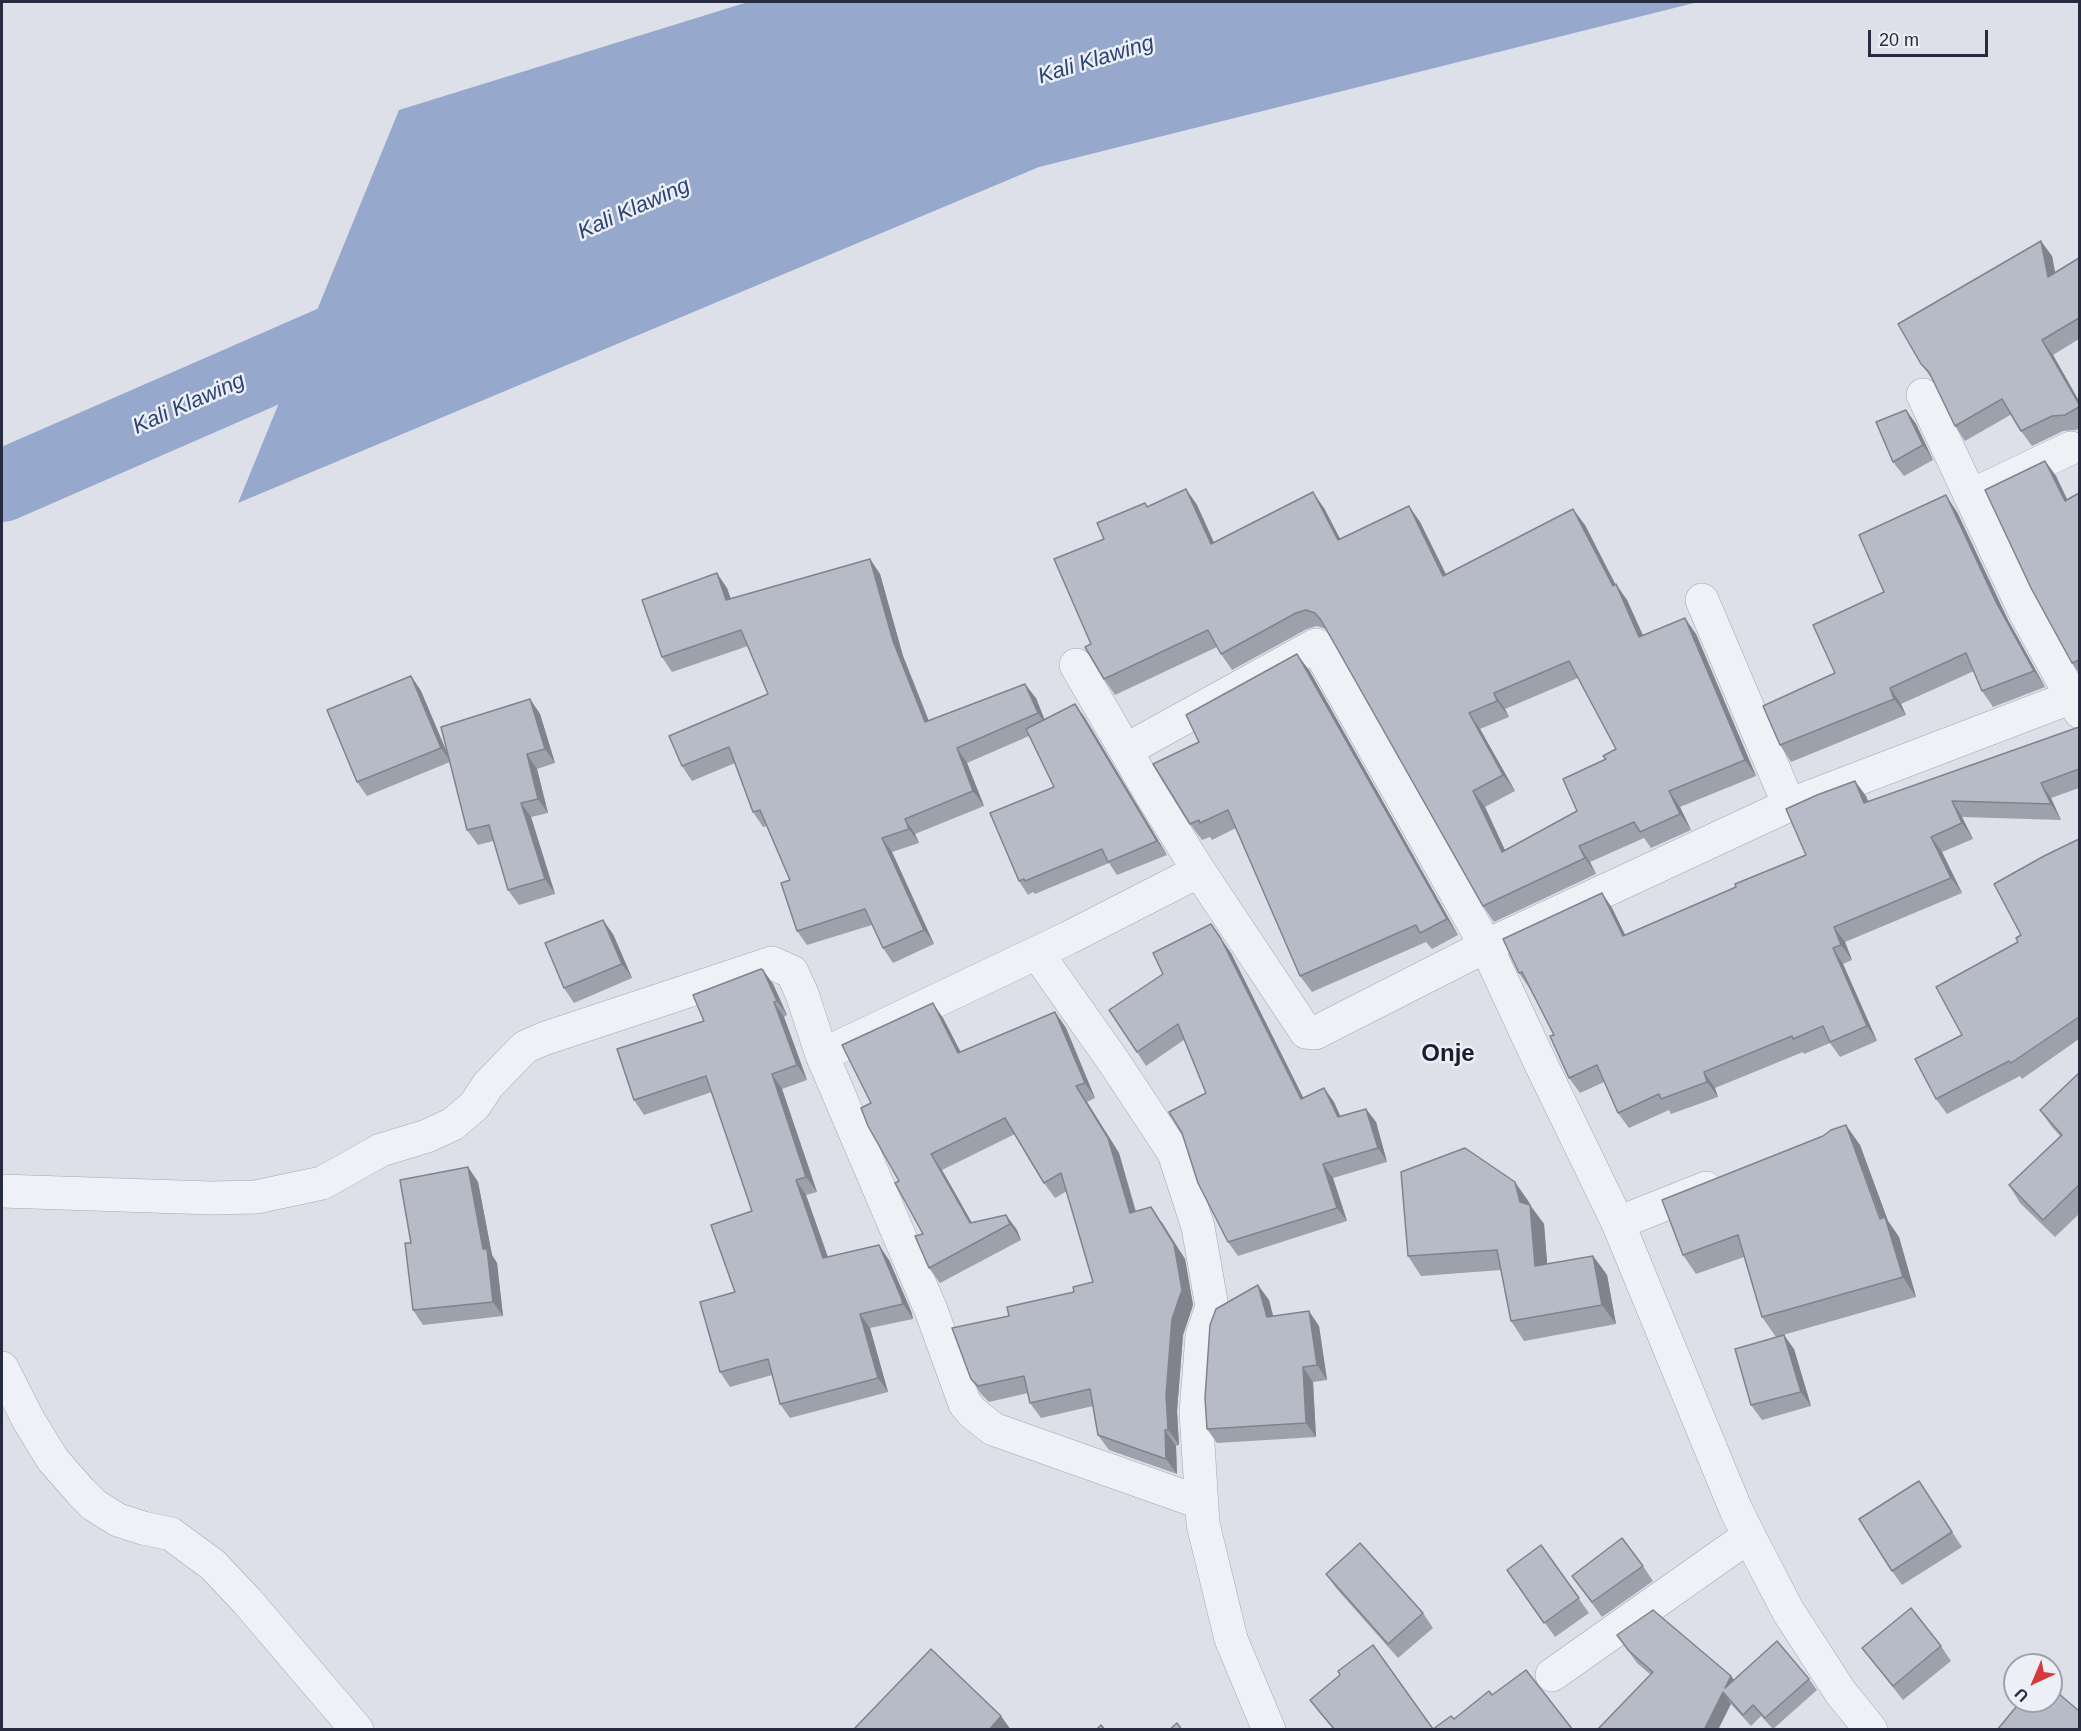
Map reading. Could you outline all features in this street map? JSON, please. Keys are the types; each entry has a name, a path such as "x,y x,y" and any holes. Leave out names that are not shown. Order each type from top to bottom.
{"street":[{"path":"1076,666 1199,871 1306,1032 1315,1034 1486,946 1789,805 2076,704 2025,612 1923,395"},
{"path":"1970,496 2071,448"},
{"path":"1702,600 1789,805"},
{"path":"1126,750 1316,645 1486,946 1618,1223 1736,1510 1749,1536 1788,1611 1841,1693 1871,1730"},
{"path":"822,1055 1037,953 1199,871"},
{"path":"1037,953 1114,1062 1174,1153 1197,1227 1212,1307 1202,1336 1196,1412 1203,1524 1231,1639 1269,1730"},
{"path":"2,1191 211,1198 256,1197 321,1183 381,1150 427,1136 453,1124 475,1105 488,1085 525,1047 772,963 792,972 802,994 822,1055 931,1310 965,1404 993,1429 1202,1503"},
{"path":"1618,1223 1730,1179"},
{"path":"2,1368 28,1421 53,1460 81,1492 94,1505 118,1520 171,1534 213,1565 247,1601 357,1730"},
{"path":"1552,1675 1749,1536"}],"water":[{"path":"748,2 1698,2 1039,167 238,503 399,110"}],"building":[{"path":"2041,241 2048,277 2079,258 2079,318 2042,340 2079,407 2065,415 2052,416 2021,431 2002,399 1955,426 1929,372 1921,364 1898,324"},
{"path":"1906,410 1923,445 1893,462 1876,422"},
{"path":"2045,461 2065,501 2079,493 2079,660 2072,663 2031,588 1985,490"},
{"path":"1186,489 1211,544 1313,492 1338,540 1409,506 1443,576 1573,509 1613,586 1616,584 1639,637 1685,618 1745,760 1669,791 1680,814 1640,832 1634,822 1579,846 1585,858 1483,906 1315,613 1306,610 1296,613 1221,654 1208,630 1104,679 1085,647 1091,644 1054,559 1104,539 1097,523 1145,503 1147,507","holes":["1569,661 1616,749 1603,756 1606,759 1563,779 1577,811 1502,852 1473,791 1503,775 1469,713 1497,701 1494,693"]},
{"path":"1946,495 1997,604 2034,671 1982,691 1966,653 1890,688 1894,699 1780,745 1763,706 1835,673 1813,625 1884,592 1859,535"},
{"path":"870,559 893,641 925,722 1025,684 1038,713 957,748 973,791 905,819 909,829 882,838 924,930 883,948 865,909 797,931 781,883 790,880 760,810 753,812 729,747 682,766 669,736 768,694 741,630 662,657 642,600 717,573 726,600"},
{"path":"1297,654 1447,919 1420,933 1416,925 1300,976 1228,810 1200,823 1199,820 1190,824 1153,764 1199,742 1186,715"},
{"path":"411,676 441,748 357,782 327,710"},
{"path":"530,699 545,749 527,754 538,799 521,803 545,879 508,890 489,825 467,830 441,727"},
{"path":"1075,704 1157,841 1108,862 1102,849 1025,881 1024,879 1019,881 990,813 1054,787 1026,729"},
{"path":"2079,727 2079,769 2041,783 2051,804 1952,801 1962,823 1931,837 1951,878 1834,927 1841,945 1833,948 1867,1026 1830,1042 1823,1026 1793,1039 1792,1036 1704,1072 1707,1082 1661,1099 1659,1094 1618,1113 1597,1065 1569,1078 1550,1036 1554,1035 1522,972 1519,973 1503,939 1602,893 1623,936 1736,887 1735,884 1806,855 1786,809 1855,781 1864,803"},
{"path":"2079,839 2079,1017 2011,1063 2009,1061 1936,1099 1915,1059 1962,1035 1936,987 2018,942 2016,938 2021,935 1994,884"},
{"path":"603,920 622,964 564,988 545,943"},
{"path":"1211,924 1221,939 1301,1099 1324,1088 1338,1117 1366,1109 1378,1148 1323,1164 1337,1208 1228,1242 1198,1183 1182,1133 1169,1112 1206,1093 1178,1024 1137,1052 1109,1010 1163,974 1153,953"},
{"path":"761,969 777,1001 774,1002 797,1065 772,1074 806,1177 796,1180 823,1258 879,1245 903,1304 860,1314 878,1378 780,1404 768,1359 720,1372 700,1302 735,1292 711,1225 752,1211 706,1076 634,1100 617,1049 704,1021 693,995"},
{"path":"933,1003 958,1053 1055,1012 1085,1083 1076,1086 1108,1138 1130,1213 1151,1207 1174,1244 1182,1290 1172,1319 1166,1395 1168,1430 1165,1430 1166,1459 1098,1435 1090,1389 1030,1403 1024,1376 978,1386 971,1379 952,1328 1009,1316 1007,1307 1074,1292 1073,1287 1093,1282 1061,1173 1044,1183 1005,1118 931,1154 970,1223 1006,1215 1010,1224 929,1268 915,1236 923,1234 895,1183 899,1181 868,1126 861,1108 871,1103 842,1045"},
{"path":"2079,1073 2079,1185 2043,1220 2009,1185 2062,1135 2040,1110"},
{"path":"1846,1125 1880,1219 1885,1217 1903,1277 1762,1317 1738,1235 1683,1255 1662,1200"},
{"path":"1465,1148 1515,1182 1520,1202 1530,1205 1535,1266 1593,1256 1602,1305 1511,1321 1497,1250 1408,1256 1401,1172"},
{"path":"468,1167 483,1249 487,1249 493,1302 413,1310 405,1243 411,1243 400,1180"},
{"path":"1258,1285 1267,1317 1309,1311 1317,1365 1303,1367 1306,1423 1207,1429 1205,1398 1210,1325 1216,1309"},
{"path":"1784,1335 1801,1392 1751,1405 1735,1349"},
{"path":"1919,1481 1952,1532 1892,1571 1859,1519"},
{"path":"1622,1538 1643,1566 1592,1602 1572,1576"},
{"path":"1360,1543 1423,1613 1388,1644 1326,1574"},
{"path":"1541,1545 1579,1598 1544,1623 1507,1570"},
{"path":"1911,1608 1941,1646 1893,1686 1862,1648"},
{"path":"1653,1610 1731,1676 1725,1688 1777,1641 1809,1679 1765,1718 1753,1705 1743,1715 1723,1692 1704,1730 1597,1730 1653,1672 1629,1651 1617,1635"},
{"path":"1373,1645 1433,1729 1451,1716 1454,1719 1489,1691 1492,1695 1526,1670 1573,1730 1335,1730 1310,1700 1340,1675 1338,1671"},
{"path":"931,1649 1001,1716 989,1730 853,1730"},
{"path":"2063,1697 2079,1711 2079,1730 1997,1730 2011,1713 2063,1713"},
{"path":"1177,1723 1182,1730 1169,1730"}],"waterway":[{"name":"Kali Klawing","path":"2,486 391,316"}],"district":[{"name":"Onje","path":"1448,1054"}]}
